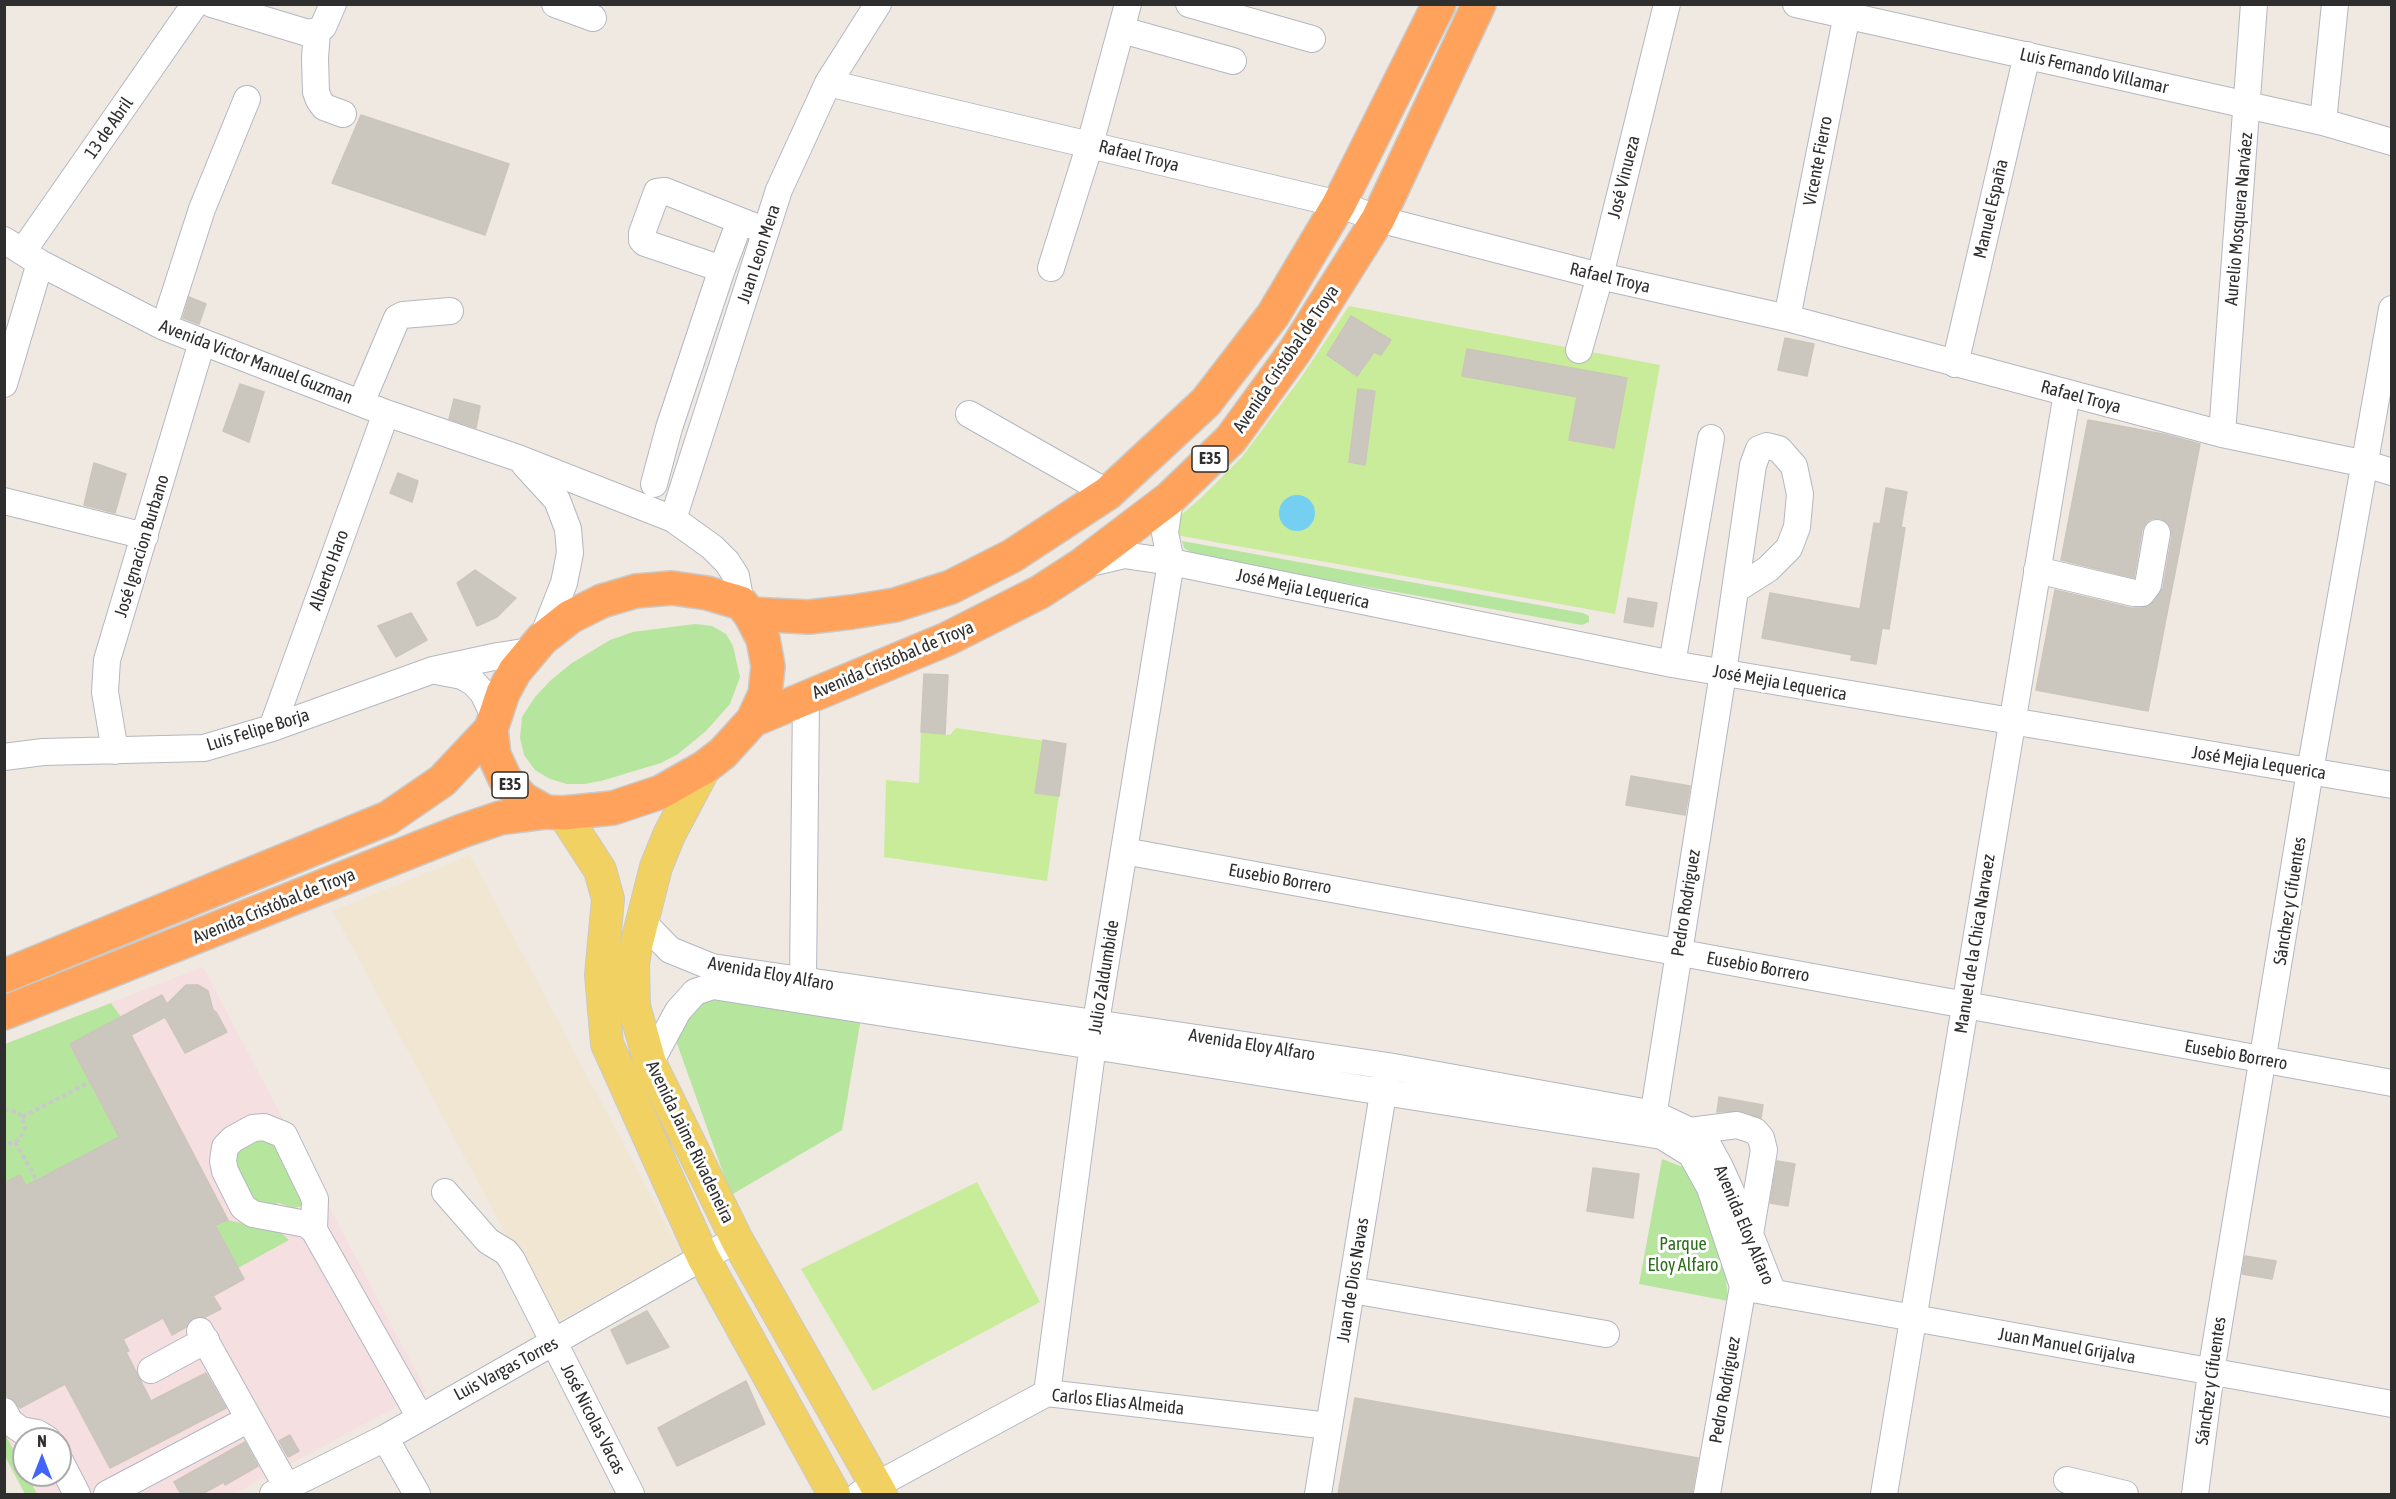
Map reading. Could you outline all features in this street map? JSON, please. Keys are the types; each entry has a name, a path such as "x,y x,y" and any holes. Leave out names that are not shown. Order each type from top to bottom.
{"highway":[{"name":"Avenida Cristóbal de Troya","path":"753,720 947,639 1040,592 1083,564 1170,498 1231,439 1295,351 1378,219 1479,4"},
{"name":"Avenida Cristóbal de Troya","path":"746,609 808,616 895,605 951,587 1012,556 1108,493 1206,402 1273,315 1339,204 1434,6"},
{"name":"E35","path":"672,588 707,592 746,609 763,639 768,666 765,694 753,720 740,738 705,767 662,792 613,808 555,813 523,799 505,779 494,755 492,723 503,693 536,645 570,617 602,601 636,591 672,588"},
{"name":"Avenida Cristóbal de Troya","path":"4,976 388,818 442,781 492,723"},
{"name":"Avenida Cristóbal de Troya","path":"4,1013 462,831 500,818 555,813"}],"main road":[{"name":"Avenida Jaime Rivadeneira","path":"705,767 669,835 656,867 641,920 633,964 634,1006 650,1063 737,1240 872,1492"},
{"name":"Avenida Jaime Rivadeneira","path":"555,813 600,870 608,900 601,975 607,1044 704,1257 834,1494"}],"street":[{"name":"13 de Abril","path":"4,384 22,251 195,4"},
{"path":"212,4 309,33 317,32"},
{"path":"333,4 328,20 317,32 316,92 324,107 343,114"},
{"path":"555,4 593,18"},
{"name":"Juan Leon Mera","path":"673,519 779,190 828,83 878,4"},
{"path":"1051,268 1090,144 1128,4"},
{"path":"1189,4 1312,39"},
{"name":"José Vinueza","path":"1579,350 1600,276 1666,4"},
{"name":"Luis Fernando Villamar","path":"1796,4 1847,11 2248,107 2323,122 2391,142"},
{"name":"Aurelio Mosquera Narváez","path":"2222,434 2254,4"},
{"path":"2323,122 2335,4"},
{"name":"Vicente Fierro","path":"1787,318 1847,11"},
{"path":"1122,30 1233,61"},
{"name":"Manuel España","path":"1955,364 2027,55"},
{"name":"Rafael Troya","path":"828,83 1339,204 1378,219 1600,276 1787,318 2222,434 2366,464 2391,472"},
{"path":"164,327 202,209 247,99"},
{"path":"722,270 642,240 642,233 657,192 665,191 766,231"},
{"path":"654,484 669,428 740,221"},
{"name":"Avenida Victor Manuel Guzman","path":"22,251 164,327 386,413 518,458 673,519 712,547 727,562 736,576 746,609"},
{"name":"Sánchez y Cifuentes","path":"2194,1494 2211,1372 2310,771 2366,464 2391,309"},
{"path":"361,403 397,318 403,315 450,310"},
{"name":"José Ignacion Burbano","path":"115,752 105,692 106,660 202,342"},
{"name":"Manuel de la Chica Narvaez","path":"1884,1494 2067,393"},
{"name":"Alberto Haro","path":"272,728 386,413"},
{"path":"969,414 1108,493"},
{"path":"669,428 699,438"},
{"path":"1672,664 1711,438"},
{"name":"Pedro Rodriguez","path":"1652,1124 1723,673 1753,465 1759,449 1767,446 1779,449 1794,466 1800,494 1797,526 1789,548 1768,569 1735,590"},
{"name":"Avenida Victor Manuel Guzman","path":"518,458 557,500 568,528 570,553 564,583 536,645"},
{"path":"1170,498 1165,533 1172,562"},
{"path":"4,501 145,536"},
{"path":"2037,570 2133,592 2142,592 2148,585 2157,533"},
{"name":"José Mejia Lequerica","path":"1083,564 1124,555 1172,562 1672,664 2391,785"},
{"name":"Julio Zaldumbide","path":"1047,1393 1095,1033 1172,562"},
{"name":"Luis Felipe Borja","path":"4,757 44,752 204,748 272,728 433,670 536,645"},
{"path":"433,670 462,676 474,683 483,693 492,723"},
{"path":"803,980 806,698"},
{"name":"Eusebio Borrero","path":"1124,850 2391,1083"},
{"name":"Avenida Eloy Alfaro","path":"641,920 670,950 712,967 803,980 1095,1033 1386,1078 1690,1131 1709,1147 1715,1157 1750,1234 1773,1293"},
{"name":"Avenida Eloy Alfaro","path":"650,1063 678,1011 695,992 713,986 1095,1033"},
{"name":"Juan de Dios Navas","path":"1318,1494 1386,1078"},
{"name":"Avenida Eloy Alfaro","path":"1652,1124 1662,1136 1691,1154 1710,1188 1743,1286"},
{"path":"1690,1131 1737,1125 1755,1131 1761,1138 1764,1150 1750,1234"},
{"name":"José Nicolas Vacas","path":"445,1192 488,1241 497,1245 512,1260 632,1494"},
{"path":"314,1230 420,1417"},
{"name":"Luis Vargas Torres","path":"280,1491 384,1438 737,1240"},
{"name":"Pedro Rodriguez","path":"1707,1494 1743,1286"},
{"name":"Juan Manuel Grijalva","path":"1743,1286 2391,1404"},
{"path":"1352,1290 1606,1334"},
{"path":"150,1370 203,1335 249,1419 280,1491"},
{"name":"Carlos Elias Almeida","path":"872,1492 1047,1393 1329,1426"},
{"path":"4,1411 10,1422 17,1427"},
{"path":"107,1494 249,1419"},
{"path":"384,1438 417,1494"},
{"path":"2067,1480 2125,1494"}],"path":[{"path":"22,1117 90,1082"},
{"path":"4,1109 17,1112 22,1117 25,1128 23,1134 15,1142 4,1144"},
{"path":"15,1142 36,1179"}],"shaded area":[{"path":"470,855 681,1253 554,1324 333,911"},
{"path":"203,967 426,1391 234,1494 25,1494 21,1487 72,1487 72,1427 12,1427 12,1470 4,1456 4,1044"}],"green space":[{"path":"1349,306 1660,365 1615,614 1176,535 1175,520 1242,457 1300,379"},
{"path":"1182,541 1583,613 1589,616 1589,622 1582,625 1199,557 1184,548"},
{"path":"695,624 712,626 726,634 733,646 740,677 730,704 706,731 678,754 661,763 601,781 567,784 550,779 535,770 524,755 520,738 522,717 535,697 551,680 572,663 610,640 633,632"},
{"path":"956,728 1066,744 1047,881 884,857 886,780 919,783 921,732 950,735"},
{"path":"713,989 861,1018 842,1130 731,1195 674,1035"},
{"path":"111,1003 121,1017 70,1044 119,1137 26,1186 5,1183 5,1044"},
{"path":"257,1137 270,1137 307,1199 303,1206 293,1208 279,1203 266,1207 254,1204 232,1155"},
{"name":"Parque Eloy Alfaro","path":"1662,1159 1683,1167 1696,1180 1725,1266 1728,1301 1639,1284"},
{"path":"977,1182 1040,1302 873,1391 801,1269"},
{"path":"228,1220 280,1232 289,1240 238,1268 215,1225"},
{"path":"4,1432 12,1447 12,1469 5,1456"},
{"path":"21,1487 33,1487 37,1494 25,1494"}],"water":[{"path":"1297,495 1310,500 1315,513 1310,526 1297,531 1284,526 1279,513 1284,500"}],"building":[{"path":"361,115 509,164 485,235 332,183"},
{"path":"189,297 206,304 199,324 183,318"},
{"path":"1351,316 1391,340 1381,355 1374,352 1357,376 1327,355"},
{"path":"1785,338 1814,344 1807,376 1778,370"},
{"path":"1467,349 1627,378 1614,448 1569,440 1577,397 1462,376"},
{"path":"240,384 264,392 249,442 223,431"},
{"path":"1358,389 1375,391 1365,465 1349,462"},
{"path":"454,399 480,406 476,428 449,419"},
{"path":"2088,420 2163,434 2200,444 2148,711 2036,690 2055,590 2131,608 2142,608 2154,602 2163,588 2172,535 2167,522 2160,518 2151,519 2142,530 2134,578 2061,560"},
{"path":"94,463 126,474 115,513 84,505"},
{"path":"398,473 418,481 412,502 390,493"},
{"path":"1886,488 1907,492 1901,527 1905,528 1889,629 1882,628 1876,664 1851,660 1852,655 1762,638 1770,593 1860,609 1874,523 1880,524"},
{"path":"475,570 516,598 497,617 477,626 457,583"},
{"path":"1628,598 1657,603 1653,627 1624,622"},
{"path":"411,613 427,640 396,657 378,626"},
{"path":"924,674 948,675 945,734 921,732"},
{"path":"1043,740 1066,744 1059,796 1035,793"},
{"path":"1631,776 1690,786 1685,815 1626,805"},
{"path":"186,985 198,985 208,991 213,1010 227,1032 185,1053 165,1017 131,1035 228,1220 215,1225 244,1279 213,1296 221,1309 205,1317 193,1318 186,1327 172,1335 163,1318 123,1339 129,1351 126,1352 151,1401 206,1373 226,1408 110,1468 65,1384 20,1408 4,1394 4,1183 20,1175 26,1186 119,1137 70,1044 162,995 167,1004"},
{"path":"1719,1097 1763,1105 1761,1118 1741,1111 1717,1112"},
{"path":"1777,1161 1795,1164 1788,1206 1770,1203"},
{"path":"1593,1168 1639,1174 1633,1218 1587,1211"},
{"path":"2245,1256 2276,1261 2272,1279 2242,1274"},
{"path":"647,1311 669,1347 627,1364 611,1330"},
{"path":"746,1381 765,1424 677,1466 658,1428"},
{"path":"1355,1398 1698,1458 1692,1494 1338,1494"},
{"path":"290,1435 299,1451 288,1457 279,1441"},
{"path":"245,1442 258,1466 225,1485 224,1482 202,1494 181,1494 174,1482"}]}
